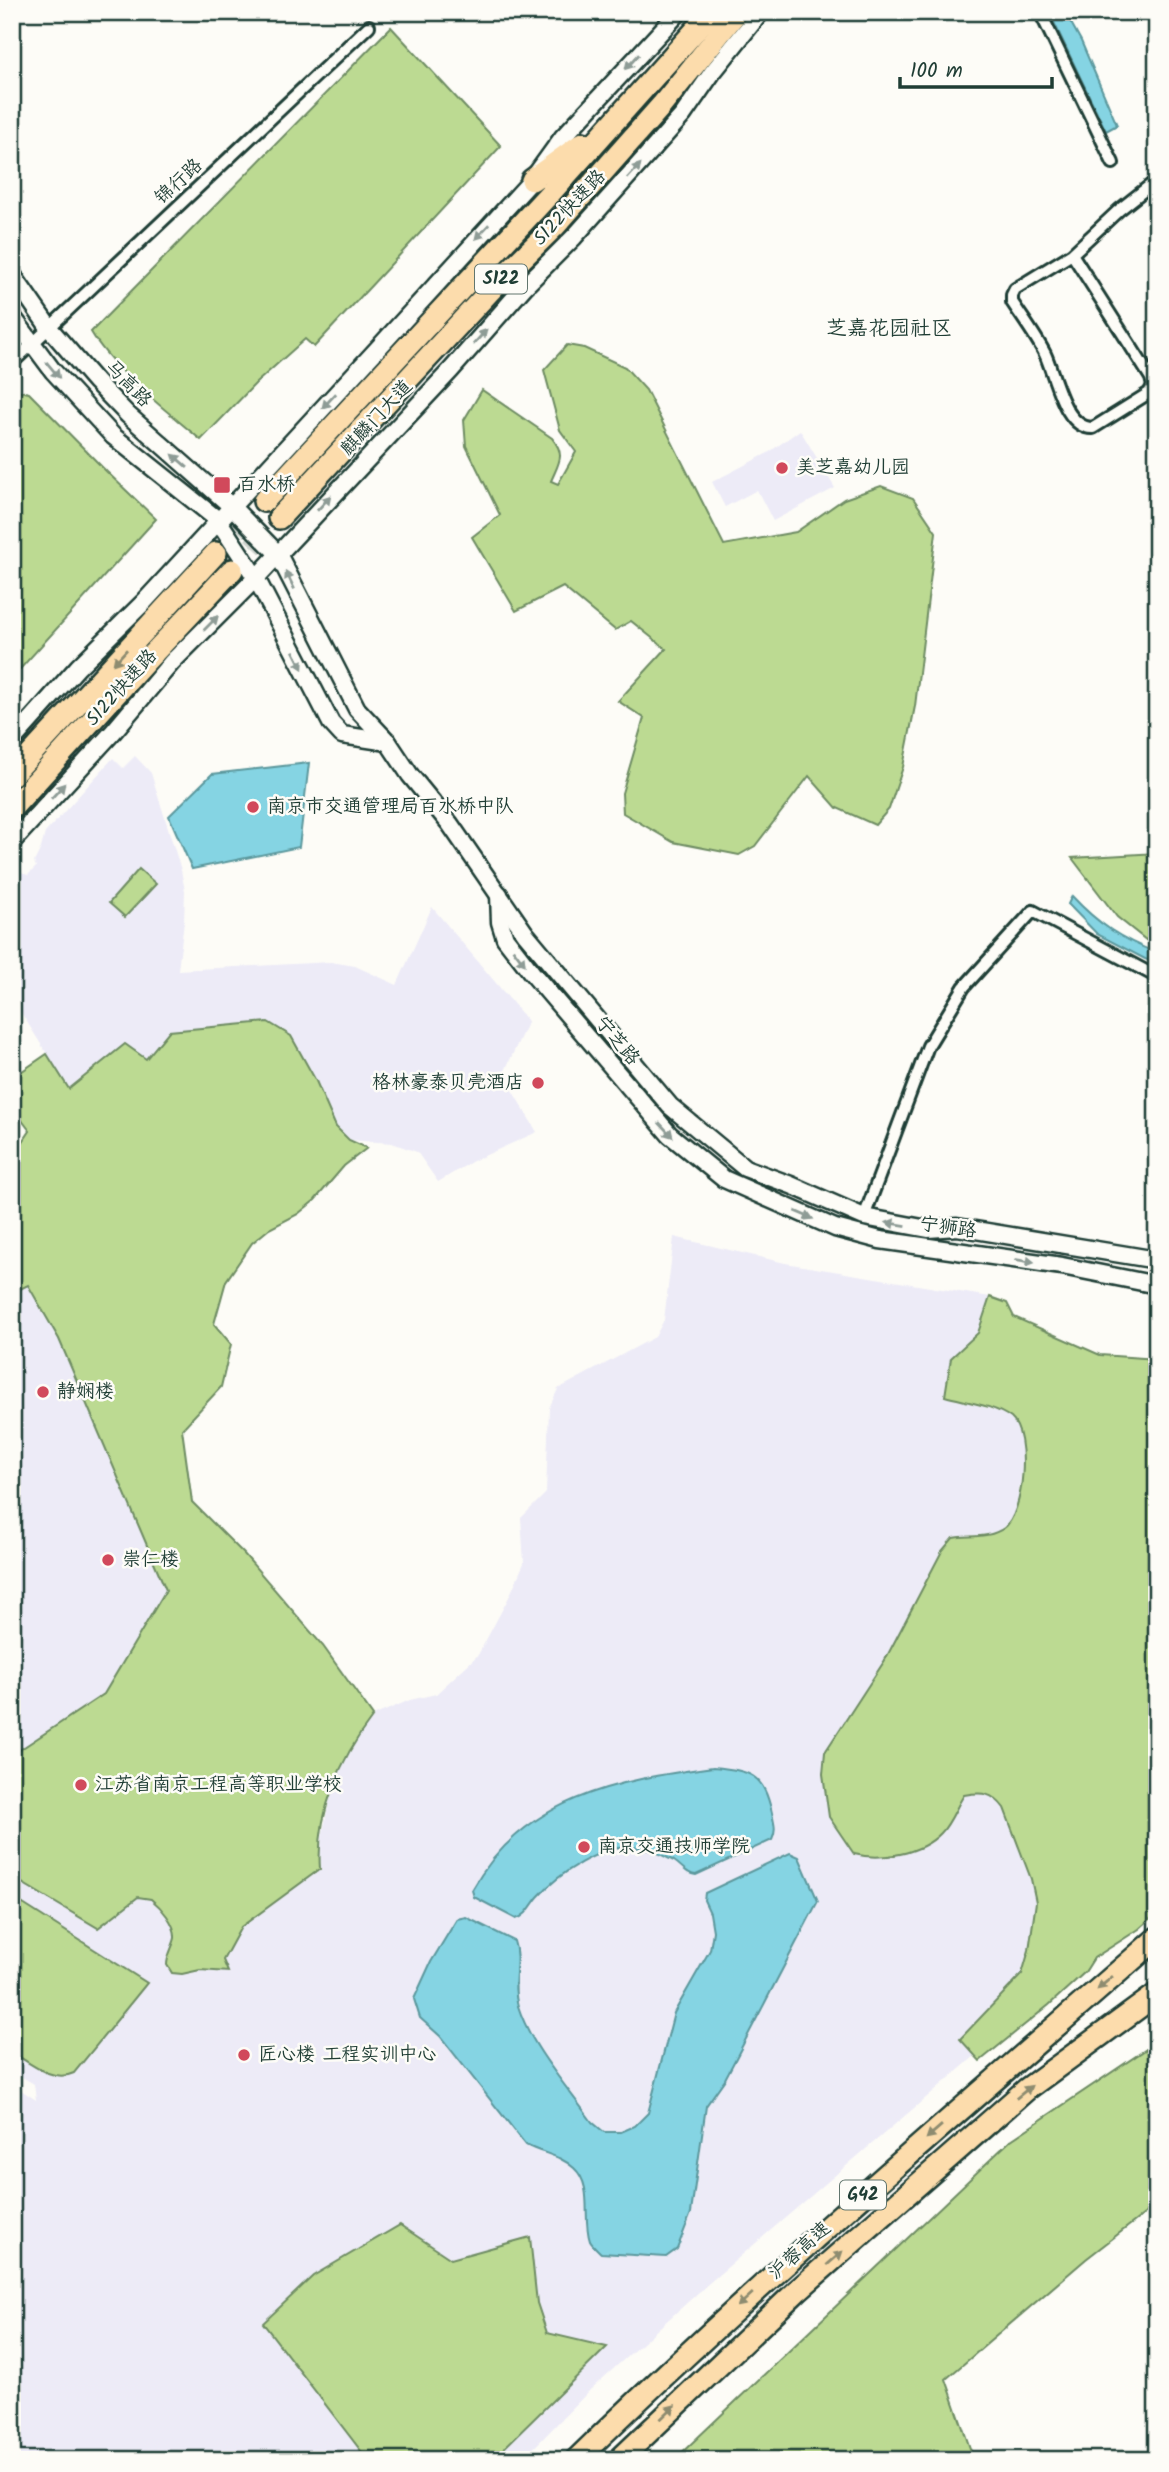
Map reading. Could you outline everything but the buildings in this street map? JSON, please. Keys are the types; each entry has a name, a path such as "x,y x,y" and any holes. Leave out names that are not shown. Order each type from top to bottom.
{"highway":[{"name":"S122快速路","path":"264,501 616,119 711,23 737,12"},
{"name":"S122快速路","path":"279,518 501,279 555,226 662,105 711,23"},
{"path":"532,180 616,119"},
{"name":"S122快速路","path":"12,775 216,553"},
{"name":"S122快速路","path":"16,806 232,570"},
{"path":"12,759 70,713"},
{"name":"沪蓉高速","path":"576,2460 793,2256 1157,1938"},
{"name":"沪蓉高速","path":"619,2460 798,2290 1027,2089 1157,1994"}],"main road":[{"path":"12,741 78,667 143,603 532,180 563,137 679,12"},
{"name":"麒麟门大道","path":"12,842 113,732 172,662 256,578 633,173 683,114 761,12"},
{"name":"马高路","path":"12,274 50,328 96,382 128,415 231,506 278,554"},
{"path":"12,316 78,400 113,436 218,520 256,578 331,723 342,735 388,742"},
{"name":"宁芝路","path":"278,554 357,709 388,742 542,954 670,1106 745,1168"},
{"name":"宁芝路","path":"499,894 500,922 505,938 532,973 670,1135 724,1179 741,1188"},
{"name":"宁狮路","path":"745,1168 864,1217 928,1229 957,1227 1157,1260"},
{"name":"宁狮路","path":"741,1188 835,1228 880,1240 1062,1266 1157,1284"}],"street":[{"path":"1040,12 1113,163"},
{"name":"锦行路","path":"12,363 369,26"},
{"path":"1072,254 1151,378 1153,386 1149,393 1093,428 1078,424 1059,396 1045,354 1012,302 1012,295 1015,289 1072,254 1157,180"},
{"path":"864,1217 928,1046 964,986 1032,911 1157,977"}],"shaded area":[{"name":"美芝嘉幼儿园","path":"800,430 835,488 773,521 757,490 725,507 712,482 768,453"},
{"path":"135,756 151,773 181,870 185,891 178,970 331,962 355,966 397,985 432,907 528,1021 503,1075 537,1132 473,1161 438,1182 417,1152 392,1143 349,1140 335,1127 316,1081 291,1036 146,1059 125,1044 69,1089 12,998 12,878 21,873 28,875 36,867 34,862 45,833 113,758 123,768"},
{"name":"南京交通技师学院","path":"674,1237 785,1263 990,1297 978,1333 951,1358 945,1396 998,1411 1013,1419 1021,1434 1023,1460 1013,1520 994,1534 965,1536 942,1551 885,1660 825,1752 823,1774 829,1817 881,1857 912,1850 942,1832 963,1795 983,1791 997,1798 1004,1808 1031,1879 1036,1902 1034,1927 1022,1974 960,2039 975,2056 709,2283 591,2389 522,2460 12,2460 12,2084 36,2100 34,2084 12,2071 12,1293 28,1285 59,1339 166,1590 104,1694 320,1869 319,1852 330,1797 341,1764 355,1740 373,1716 410,1700 436,1694 478,1655 524,1563 521,1518 546,1493 549,1408 558,1389 655,1337 664,1320"}],"green space":[{"path":"391,27 501,146 314,347 305,339 256,383 201,440 127,375 91,332"},
{"path":"567,345 584,348 625,367 646,390 724,545 796,532 844,499 881,486 913,498 936,532 915,706 903,767 889,809 875,825 837,808 809,776 755,846 739,855 673,842 623,813 622,793 644,718 618,701 666,649 631,621 615,630 563,587 516,611 472,537 500,515 466,446 464,420 482,390 552,438 560,454 559,464 551,481 558,484 576,452 560,430 544,370"},
{"path":"15,390 29,393 156,519 12,678 12,392"},
{"path":"1157,853 1157,946 1117,917 1072,858"},
{"path":"139,869 156,884 125,917 109,903"},
{"path":"268,1022 291,1036 316,1081 336,1127 349,1140 367,1148 344,1166 315,1200 252,1243 226,1281 214,1324 231,1344 221,1387 182,1429 192,1502 244,1554 323,1646 373,1716 350,1750 326,1807 320,1869 241,1927 223,1960 228,1972 200,1970 182,1974 172,1973 167,1965 175,1933 167,1916 151,1899 138,1897 98,1928 12,1877 12,1755 104,1694 166,1590 59,1339 28,1285 12,1293 12,1158 30,1131 12,1107 12,1078 47,1054 69,1089 125,1044 146,1059 169,1031"},
{"path":"990,1297 1007,1303 1014,1317 1100,1355 1157,1359 1157,1913 1139,1929 1094,1958 1085,1972 1049,2005 980,2061 960,2039 1022,1974 1029,1950 1036,1902 1031,1879 1004,1808 986,1794 964,1795 945,1829 923,1846 888,1856 854,1854 829,1817 823,1774 825,1752 885,1660 942,1551 953,1538 986,1535 1004,1528 1011,1520 1016,1507 1023,1457 1017,1427 1011,1418 996,1410 945,1396 951,1358 978,1333"},
{"path":"12,1897 147,1983 74,2073 49,2074 12,2052"},
{"path":"1157,2042 1157,2204 1086,2259 946,2379 974,2460 674,2460 1011,2140"},
{"path":"400,2225 451,2259 530,2237 537,2303 547,2333 607,2347 492,2460 368,2460 263,2323 313,2276"}],"water":[{"path":"1049,12 1065,12 1081,41 1117,125 1106,131"},
{"path":"309,763 299,847 192,869 169,816 212,774"},
{"path":"1072,896 1111,930 1157,953 1157,963 1097,934 1068,904"},
{"path":"713,1767 737,1770 753,1776 759,1782 772,1813 775,1830 772,1840 696,1875 649,1850 633,1847 607,1851 581,1863 557,1879 526,1913 516,1919 474,1897 472,1890 493,1859 518,1834 545,1814 608,1787"},
{"path":"790,1853 799,1857 818,1901 725,2079 706,2106 691,2213 677,2249 666,2257 601,2253 590,2241 586,2193 580,2175 563,2160 526,2145 440,2036 420,2018 414,1999 431,1962 457,1919 466,1917 514,1941 517,1956 516,1998 532,2036 550,2066 592,2122 604,2132 621,2132 635,2126 648,2113 674,2013 710,1950 713,1931 710,1913 704,1900 705,1893"}],"tunnel":[{"path":"216,553 264,501"},
{"path":"232,570 279,518"}],"place":[{"name":"美芝嘉幼儿园","path":"782,468"},
{"name":"百水桥","path":"222,485"},
{"name":"南京市交通管理局百水桥中队","path":"253,807"},
{"name":"格林豪泰贝壳酒店","path":"538,1083"},
{"name":"静娴楼","path":"43,1392"},
{"name":"崇仁楼","path":"108,1560"},
{"name":"江苏省南京工程高等职业学校","path":"81,1785"},
{"name":"南京交通技师学院","path":"584,1847"},
{"name":"匠心楼 工程实训中心","path":"244,2055"}],"district":[{"name":"芝嘉花园社区","path":"889,329"}]}
